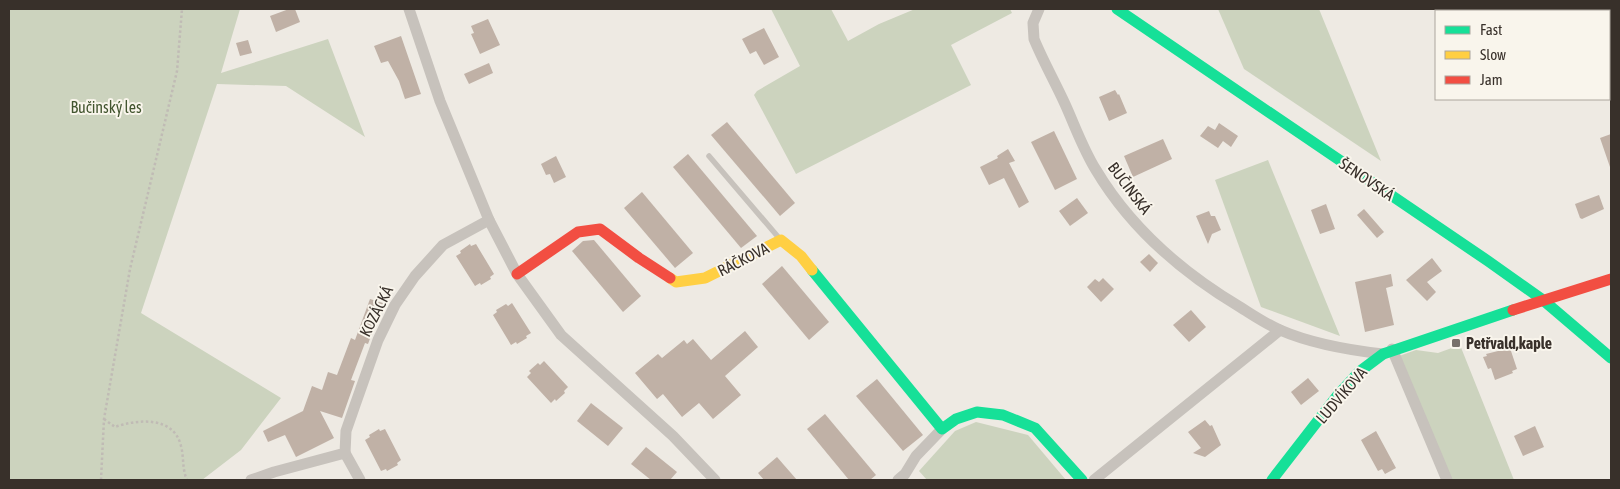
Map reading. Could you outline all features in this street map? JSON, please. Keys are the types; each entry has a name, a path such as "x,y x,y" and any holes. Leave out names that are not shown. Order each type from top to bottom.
{"street":[{"path":"409,9 440,101 489,220 517,274 561,335 673,436 715,480"},
{"name":"BUČINSKÁ","path":"1039,9 1032,28 1038,49 1066,105 1088,156 1116,199 1144,232 1198,280 1231,302 1280,330 1333,346 1387,352"},
{"name":"ŠENOVSKÁ","path":"1117,9 1488,260 1543,300 1611,358"},
{"name":"KOZÁCKÁ","path":"345,453 346,430 378,340 395,305 415,276 443,246 489,220"},
{"name":"RÁČKOVA","path":"517,274 578,232 600,229 676,282 704,278 780,240 801,256 942,429"},
{"name":"LUDVÍKOVA","path":"1272,480 1342,390 1359,372 1387,352 1611,279"},
{"path":"1094,480 1280,330"},
{"path":"1387,352 1447,480"},
{"path":"905,478 916,456 942,429 956,419 977,412 1003,415 1036,428 1082,480"},
{"path":"251,480 345,453 360,480"}],"lane":[{"path":"710,156 780,240"}],"path":[{"path":"101,480 104,419 130,269 177,71 182,9"},
{"path":"104,419 115,427 129,422 158,422 170,427 181,444 187,480"}],"green space":[{"name":"Bučinský les","path":"9,9 240,9 221,73 328,39 365,137 286,86 217,84 141,313 281,398 241,450 202,480 9,480"},
{"path":"771,9 831,9 848,41 879,24 915,9 1010,9 1012,13 951,45 971,85 796,174 754,95 757,91 800,66"},
{"path":"1218,9 1319,9 1381,161 1244,69"},
{"path":"1268,160 1340,336 1261,307 1215,180"},
{"path":"1460,345 1514,480 1449,480 1399,356 1416,350 1438,353"},
{"path":"976,422 1028,435 1066,480 927,480 919,471 955,431"}],"building":[{"path":"289,9 295,9 300,22 276,32 270,16"},
{"path":"488,19 500,45 480,54 471,34 474,33 471,26"},
{"path":"764,28 779,57 764,65 756,51 750,54 742,39"},
{"path":"401,36 421,94 405,99 399,81 388,61 381,63 374,46"},
{"path":"248,40 252,53 240,56 236,43"},
{"path":"489,63 493,73 469,84 464,74"},
{"path":"1115,90 1119,94 1127,113 1109,121 1099,97"},
{"path":"727,122 795,203 780,216 711,135"},
{"path":"1219,123 1238,136 1231,147 1223,141 1218,148 1200,136 1208,126 1215,130"},
{"path":"1054,131 1077,179 1055,190 1031,142"},
{"path":"1611,134 1611,166 1610,167 1600,138"},
{"path":"1163,139 1172,159 1133,177 1124,156"},
{"path":"1008,149 1015,161 1009,163 1029,202 1019,208 1004,178 989,185 980,167 998,158 997,156"},
{"path":"688,154 757,236 741,248 673,167"},
{"path":"556,156 566,177 554,183 550,174 546,175 541,164"},
{"path":"642,192 693,253 675,268 624,208"},
{"path":"1599,195 1604,209 1582,219 1580,218 1575,204"},
{"path":"1077,198 1088,213 1070,226 1059,211"},
{"path":"1326,204 1335,229 1320,234 1311,210"},
{"path":"1364,209 1384,232 1377,238 1357,215"},
{"path":"1209,211 1211,216 1215,216 1221,230 1212,234 1208,244 1196,216"},
{"path":"594,240 641,296 623,312 572,251 583,241"},
{"path":"470,244 471,246 476,244 494,274 490,277 491,279 481,285 480,283 475,286 456,256"},
{"path":"1149,254 1158,263 1150,272 1140,262"},
{"path":"1432,258 1442,271 1427,282 1436,292 1427,301 1406,280"},
{"path":"782,266 829,322 809,340 762,284"},
{"path":"1391,274 1393,286 1386,288 1394,325 1365,332 1355,282"},
{"path":"1103,278 1114,289 1101,302 1087,287 1095,279 1099,282"},
{"path":"370,299 383,303 368,344 365,343 351,380 355,381 342,418 320,411 334,438 296,457 285,435 268,442 263,431 303,411 312,386 322,390 328,372 337,375 351,338 355,340"},
{"path":"512,303 531,333 517,344 516,342 511,345 493,315 497,312 496,310"},
{"path":"1191,310 1206,327 1189,342 1173,325"},
{"path":"745,331 758,347 725,376 741,395 713,419 699,403 682,417 663,394 657,399 635,373 658,354 662,358 684,340 687,344 693,339 711,360"},
{"path":"1510,348 1517,369 1512,371 1513,373 1495,380 1491,368 1488,369 1483,357 1487,356 1486,354"},
{"path":"544,361 568,387 564,391 565,393 551,403 527,377 531,373 529,371 538,363 540,365"},
{"path":"1308,378 1319,391 1301,405 1291,392"},
{"path":"877,379 923,435 903,451 856,396"},
{"path":"591,403 623,428 608,446 577,421"},
{"path":"825,414 876,475 870,480 849,480 807,429"},
{"path":"1205,420 1210,426 1212,425 1221,445 1205,457 1193,453 1201,448 1188,432"},
{"path":"1535,426 1544,447 1523,456 1514,436"},
{"path":"379,429 380,431 385,429 401,460 397,463 398,465 387,471 386,469 381,471 365,440"},
{"path":"1376,431 1396,468 1385,474 1382,469 1378,471 1361,440"},
{"path":"646,447 677,472 670,480 651,480 631,464"},
{"path":"777,457 797,480 764,480 758,473"}],"traffic: fast":[{"path":"1117,9 1488,261 1543,300 1611,358"},
{"path":"812,270 942,429 956,419 977,412 1003,415 1035,428 1082,480"},
{"path":"1272,480 1337,396 1359,372 1383,354 1513,310"}],"traffic: slow":[{"path":"670,278 676,282 705,278 781,240 801,256 812,270"}],"traffic: jam":[{"path":"517,274 578,232 600,229 670,278"},
{"path":"1513,310 1611,279"}],"place":[{"name":"Petřvald,kaple","path":"1456,343"}]}
